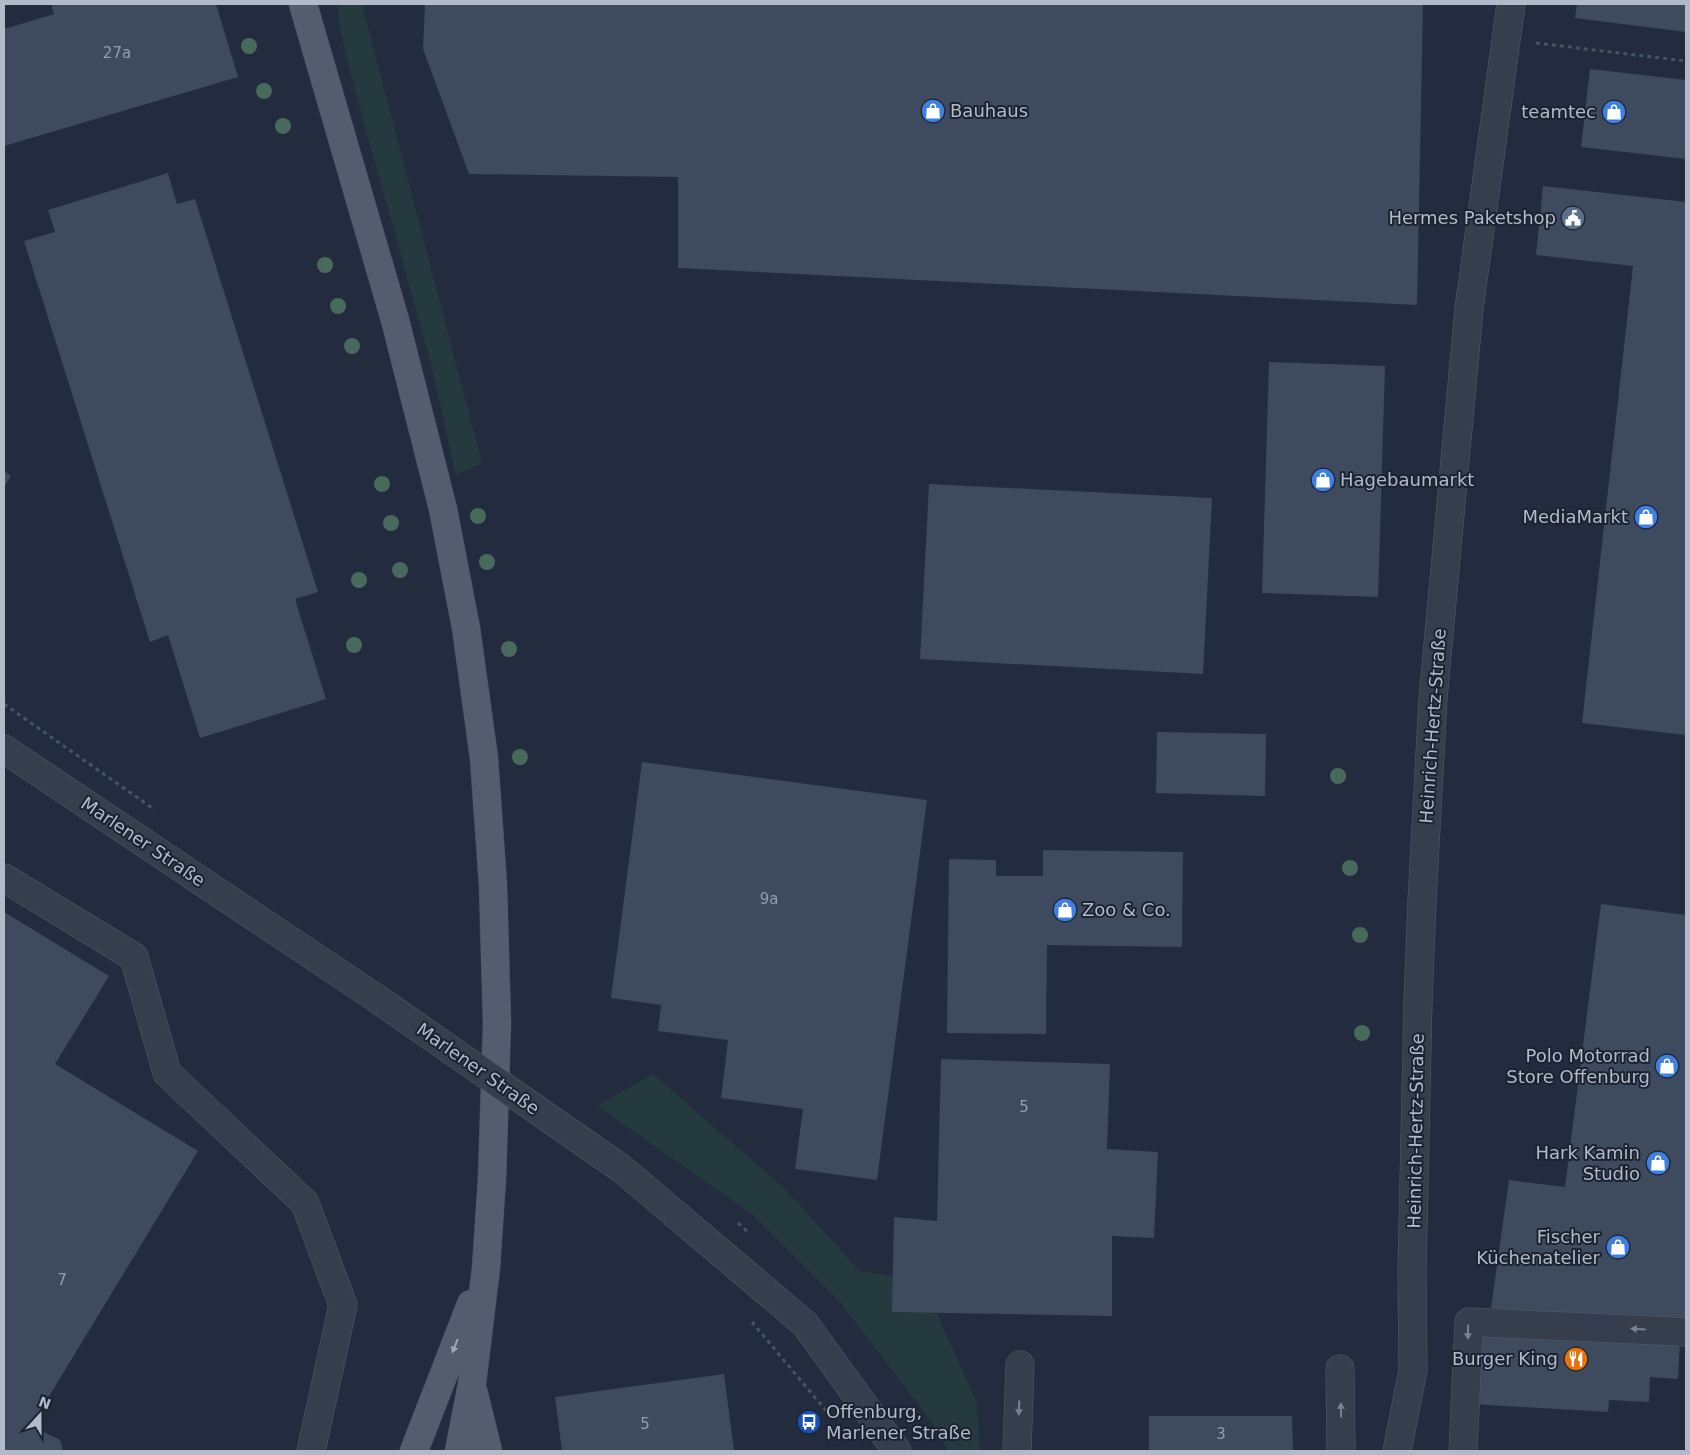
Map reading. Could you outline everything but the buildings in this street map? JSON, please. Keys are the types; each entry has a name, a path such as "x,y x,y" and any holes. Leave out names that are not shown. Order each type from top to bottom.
{"main road":[{"path":"303,4 416,398 443,509 466,628 484,758 493,885 497,1023 492,1179 486,1268 472,1384 460,1451"},
{"path":"414,1451 486,1268"},
{"path":"472,1384 488,1451"}],"street":[{"name":"Heinrich-Hertz-Straße","path":"1397,1451 1413,1370 1412,1271 1422,892 1433,699 1470,309 1511,4"},
{"name":"Marlener Straße","path":"4,749 376,998 622,1169 805,1324 897,1451"},
{"path":"4,878 134,957 167,1074 305,1203 343,1305 311,1451"},
{"path":"1463,1451 1469,1322 1686,1332"},
{"path":"1018,1451 1020,1365"},
{"path":"1340,1369 1341,1451"}],"path":[{"path":"1528,42 1686,60"},
{"path":"750,1320 836,1422"}],"green space":[{"path":"337,4 362,4 482,463 456,475 430,360 353,83 341,33"},
{"path":"653,1074 784,1188 860,1271 893,1276 936,1312 976,1400 980,1451 948,1451 933,1424 840,1302 752,1214 597,1106"}],"place":[{"name":"Bauhaus","path":"933,111"},
{"name":"teamtec","path":"1614,112"},
{"name":"Hermes Paketshop","path":"1573,218"},
{"name":"Hagebaumarkt","path":"1323,480"},
{"name":"MediaMarkt","path":"1646,517"},
{"name":"Zoo & Co.","path":"1065,910"},
{"name":"Polo Motorrad Store Offenburg","path":"1667,1066"},
{"name":"Hark Kamin Studio","path":"1658,1163"},
{"name":"Fischer Küchenatelier","path":"1618,1247"},
{"name":"Burger King","path":"1576,1359"},
{"name":"Offenburg, Marlener Straße","path":"809,1422"}]}
